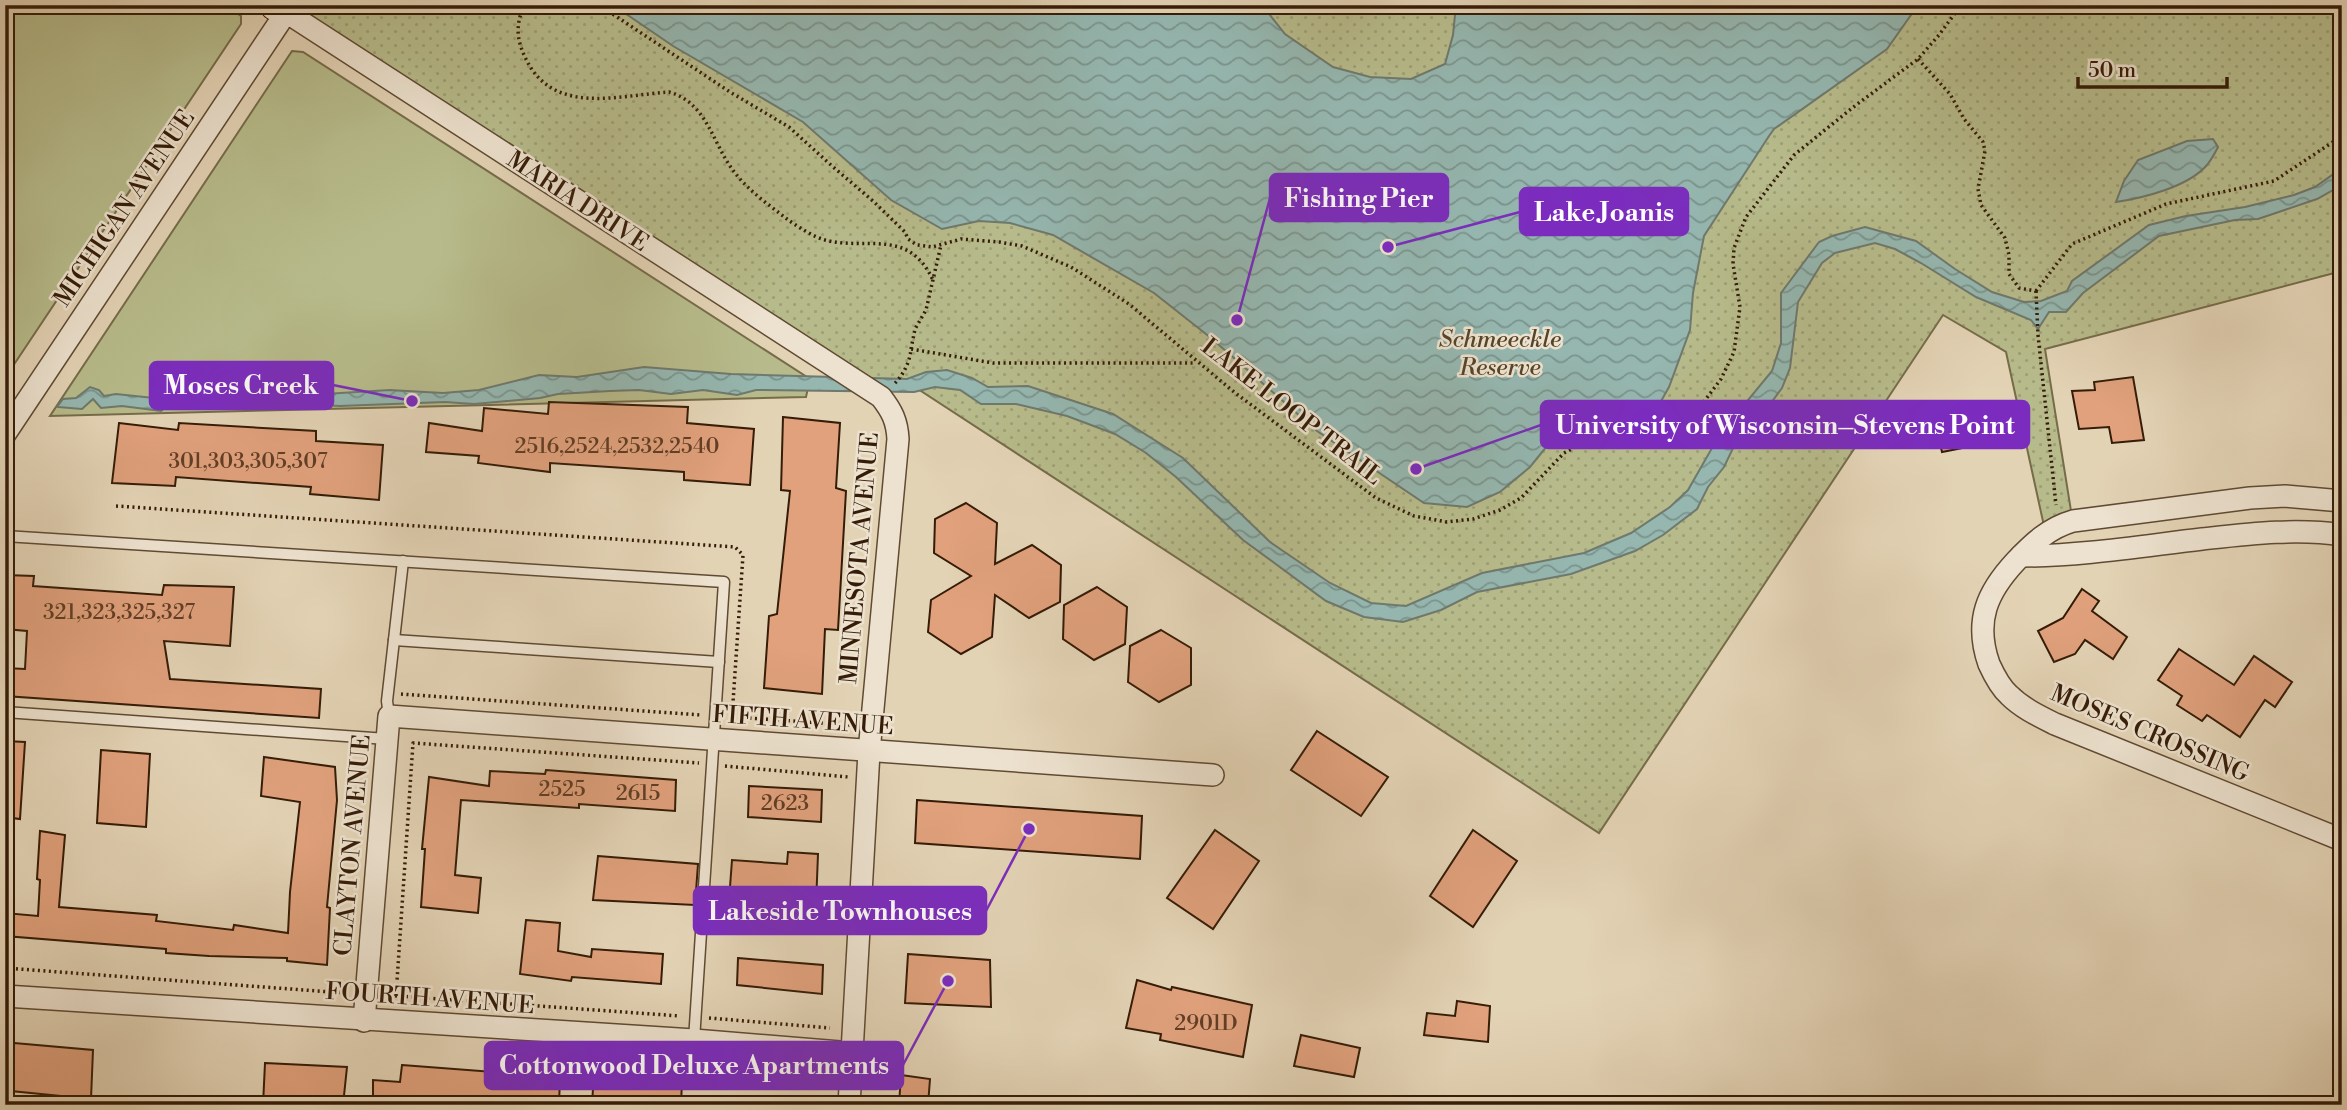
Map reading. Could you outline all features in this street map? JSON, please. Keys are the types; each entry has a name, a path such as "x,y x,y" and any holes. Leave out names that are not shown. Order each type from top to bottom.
{"street":[{"name":"MARIA DRIVE","path":"284,8 881,397"},
{"name":"MICHIGAN AVENUE","path":"5,434 284,8"},
{"name":"MINNESOTA AVENUE","path":"849,1105 870,752 898,439 897,423 881,397"},
{"name":"MOSES CROSSING","path":"2342,501 2286,496 2250,498 2058,526 2042,536 2001,577 1992,592 1982,629 1984,650 1993,672 2011,697 2035,714 2342,840"},
{"path":"2021,556 2064,556 2248,534 2342,535"},
{"name":"FIFTH AVENUE","path":"389,716 1213,775"},
{"name":"CLAYTON AVENUE","path":"364,1021 389,716"},
{"name":"FOURTH AVENUE","path":"5,996 852,1053"}],"lane":[{"path":"5,536 724,582 694,1041"},
{"path":"389,716 388,693 403,561"},
{"path":"394,640 719,662"},
{"path":"5,712 387,739"}],"path":[{"path":"524,5 517,31 520,44 526,60 539,79 551,88 564,95 598,99 669,92 679,94 695,105 701,113 718,146 747,186 788,219 823,239 836,242 878,242 897,247 923,263 933,280"},
{"name":"LAKE LOOP TRAIL","path":"599,5 730,92 789,127 873,201 905,232 908,239 916,244 932,247 951,240 977,239 1022,246 1071,267 1129,304 1198,363 1376,498 1414,516 1447,522 1474,519 1500,510 1521,498 1558,458 1581,444 1600,437 1649,436 1675,426 1700,407 1721,379 1734,352 1740,307 1733,264 1734,248 1746,217 1794,155 1918,59 1961,5"},
{"path":"1918,59 1950,94 1983,142 1985,151 1978,189 1981,205 2005,238 2009,274 2019,288 2036,291"},
{"path":"2058,526 2036,291 2072,244 2166,204 2274,181 2342,136"},
{"path":"881,397 901,377 910,358 915,329 926,310 942,244"},
{"path":"911,349 993,363 1198,363"},
{"path":"116,506 735,547 741,551 743,559 733,717"},
{"path":"388,693 852,725"},
{"path":"396,996 413,743 712,764 849,777"},
{"path":"5,968 830,1028"}],"green space":[{"path":"5,5 224,5 241,16 241,24 5,378"},
{"name":"Schmeeckle Reserve","path":"276,5 2342,5 2342,271 2045,349 2072,517 2044,526 2006,352 1943,315 1599,833 901,378 881,397"},
{"path":"292,51 303,52 810,379 806,397 50,416"}],"water":[{"path":"613,5 1262,5 1285,34 1333,67 1370,77 1411,79 1445,64 1453,35 1456,5 1918,5 1887,49 1774,129 1704,236 1693,293 1690,330 1669,387 1656,410 1633,428 1601,418 1577,420 1551,441 1530,467 1500,492 1467,507 1424,503 1317,431 1211,338 1154,293 1053,235 1010,223 979,221 942,229 891,200 803,122 673,46"},
{"path":"2213,139 2218,147 2213,156 2199,173 2189,180 2139,198 2116,202 2124,181 2138,160 2187,141"},
{"path":"2342,168 2342,185 2317,199 2258,219 2235,220 2159,236 2083,293 2066,312 2049,312 2038,329 2031,320 1976,297 1895,249 1875,243 1835,253 1822,263 1798,302 1790,368 1782,388 1735,444 1724,467 1708,487 1697,509 1663,535 1635,551 1571,574 1477,592 1441,610 1403,622 1364,617 1326,601 1243,540 1176,477 1146,453 1115,434 1067,416 1016,404 981,404 960,390 935,387 914,392 756,390 737,395 703,390 671,394 639,390 558,394 474,404 445,402 340,406 252,400 240,402 224,396 193,407 174,405 161,411 122,406 101,408 93,399 82,409 57,407 63,399 76,398 90,387 99,390 104,396 116,394 154,398 169,391 195,395 221,382 237,390 251,388 257,391 297,390 324,394 390,390 443,393 479,390 539,375 577,377 644,367 731,374 907,379 926,372 947,370 972,378 988,387 1028,386 1113,414 1183,458 1270,542 1330,583 1371,603 1406,606 1482,573 1584,553 1631,533 1670,507 1688,490 1720,434 1772,371 1781,343 1781,293 1819,242 1865,227 1916,241 1992,292 2024,302 2041,301 2067,291 2072,281 2149,225 2294,195 2315,187"}],"building":[{"path":"2133,377 2144,440 2112,443 2109,427 2079,429 2072,391 2095,390 2094,382"},
{"path":"549,402 688,407 687,423 754,429 750,485 684,480 684,472 550,463 550,472 478,463 479,456 426,452 429,423 482,431 484,408 548,414"},
{"path":"1999,406 2008,439 1942,452 1934,418"},
{"path":"783,417 840,423 836,488 846,491 838,630 825,629 822,694 764,688 769,616 777,614 790,491 781,490"},
{"path":"119,423 178,430 179,423 316,431 316,441 383,445 379,500 310,494 311,487 176,477 175,486 112,483"},
{"path":"966,503 997,523 995,564 1032,545 1061,565 1060,602 1029,618 995,595 992,637 961,654 928,632 931,600 971,576 934,553 935,519"},
{"path":"5,575 34,576 33,586 162,595 164,585 234,587 230,646 164,641 170,679 321,689 319,718 5,696 5,668 25,669 27,631 5,629"},
{"path":"1097,587 1127,607 1125,644 1094,660 1063,639 1064,605"},
{"path":"2082,589 2099,601 2092,611 2127,637 2113,659 2085,640 2075,654 2054,662 2038,631 2063,618"},
{"path":"1161,630 1191,648 1191,685 1159,702 1128,682 1130,646"},
{"path":"2179,649 2234,685 2254,656 2292,682 2275,707 2265,700 2240,737 2207,715 2202,721 2177,705 2182,696 2158,680"},
{"path":"1317,731 1388,777 1361,816 1291,770"},
{"path":"5,741 25,742 20,819 5,817"},
{"path":"101,750 150,754 146,827 97,823"},
{"path":"264,757 335,767 337,800 327,907 330,908 327,965 287,961 287,958 166,953 166,949 5,936 5,913 38,916 40,831 65,835 59,907 157,915 156,921 233,930 234,925 288,933 300,802 261,796"},
{"path":"546,770 676,780 675,811 461,800 455,875 481,878 478,913 421,907 425,849 422,849 429,777 489,786 490,771 545,774"},
{"path":"749,786 822,790 821,822 748,817"},
{"path":"917,800 1142,816 1140,859 915,843"},
{"path":"1215,830 1259,861 1213,929 1167,898"},
{"path":"1473,830 1517,861 1473,927 1430,896"},
{"path":"788,852 818,854 815,930 784,928 786,893 730,887 732,860 787,864"},
{"path":"598,856 698,864 695,905 593,900"},
{"path":"526,920 560,923 558,951 591,957 592,949 663,954 661,984 572,977 571,981 520,974"},
{"path":"908,954 990,960 991,1007 905,1003"},
{"path":"738,958 823,965 822,994 737,985"},
{"path":"1137,980 1171,990 1172,987 1252,1005 1243,1057 1160,1040 1161,1034 1126,1028"},
{"path":"1457,1001 1490,1006 1488,1042 1424,1035 1427,1013 1455,1016"},
{"path":"1301,1035 1360,1048 1354,1077 1294,1066"},
{"path":"14,1043 93,1050 91,1099 11,1091"},
{"path":"265,1063 347,1067 343,1105 263,1105"},
{"path":"402,1065 560,1077 559,1105 459,1105 406,1101 406,1105 373,1105 373,1080 400,1082"},
{"path":"594,1072 682,1081 681,1105 592,1105"},
{"path":"901,1075 930,1079 928,1105 899,1105"}],"place":[{"name":"Lake Joanis","path":"1388,247"},
{"name":"Fishing Pier","path":"1237,320"},
{"name":"Moses Creek","path":"412,401"},
{"name":"University of Wisconsin–Stevens Point","path":"1416,469"},
{"name":"Lakeside Townhouses","path":"1029,829"},
{"name":"Cottonwood Deluxe Apartments","path":"948,981"}]}
